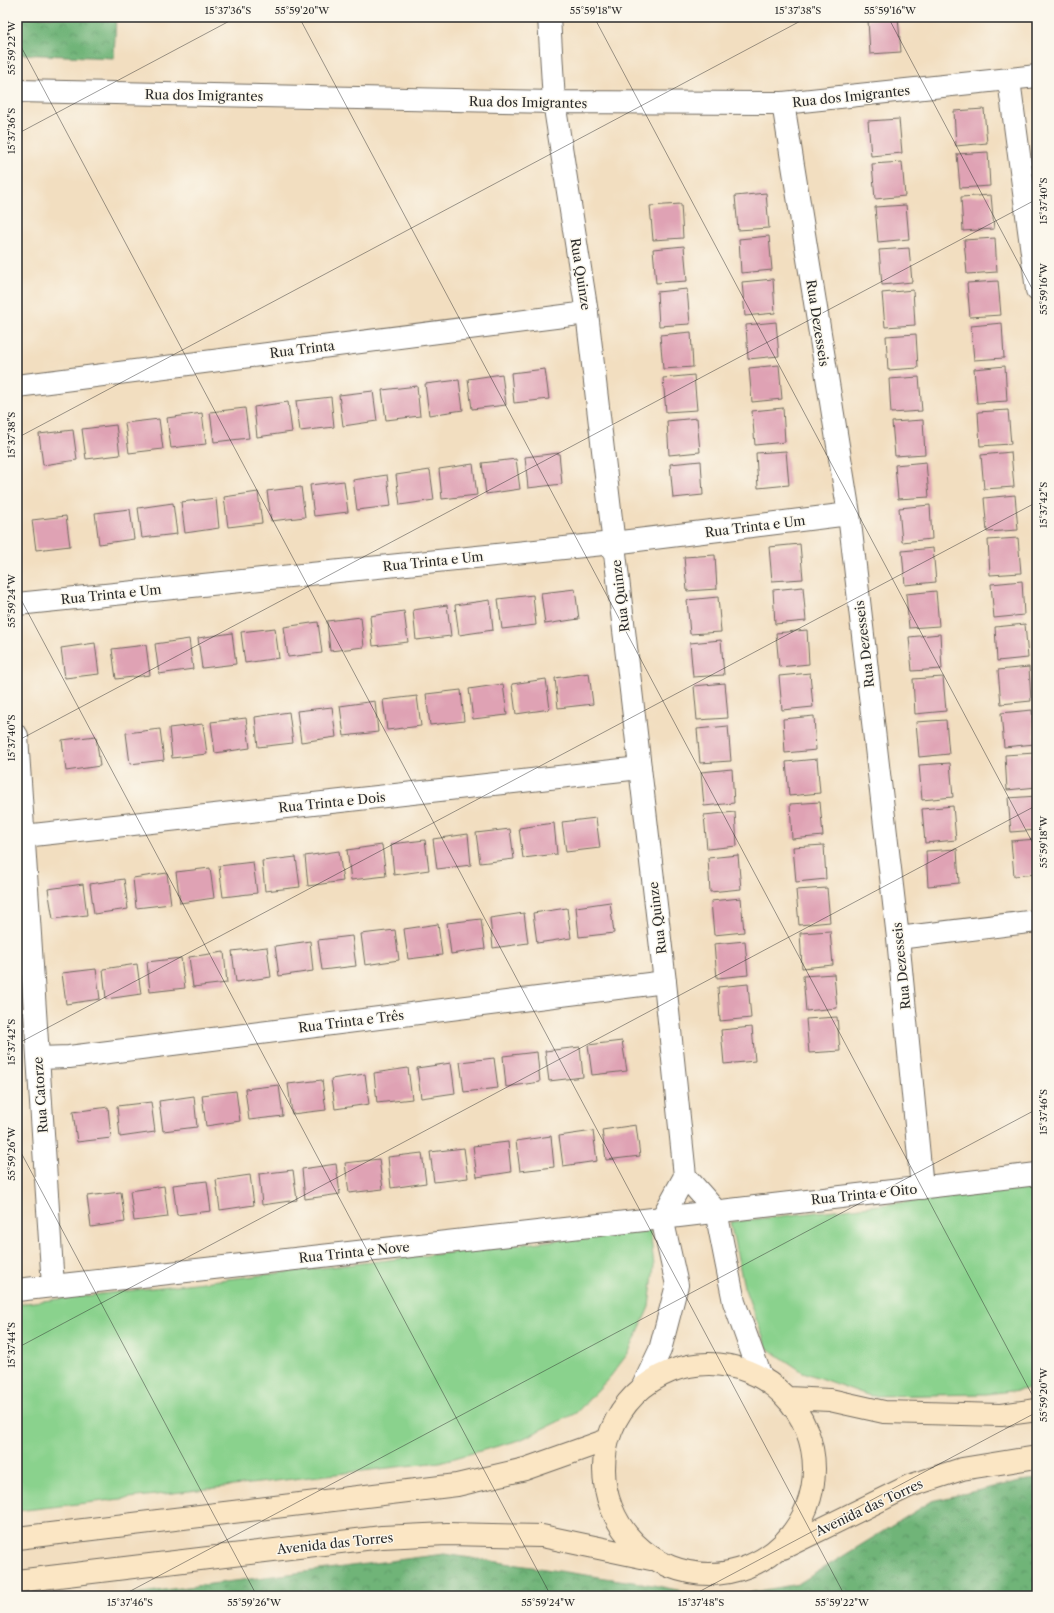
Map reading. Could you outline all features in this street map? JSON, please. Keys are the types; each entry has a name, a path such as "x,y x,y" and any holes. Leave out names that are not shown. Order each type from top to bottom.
{"main road":[{"path":"653,1559 626,1537 610,1507 602,1474 607,1440 622,1409 643,1386 670,1371 701,1364 732,1366 761,1377 788,1398 806,1427 814,1460 812,1494 798,1526 775,1552"},
{"path":"788,1398 830,1400 884,1412 1001,1415 1037,1410"},
{"path":"17,1538 457,1485 525,1469 607,1440"},
{"name":"Avenida das Torres","path":"17,1581 382,1537 447,1534 542,1536 653,1559 683,1572 715,1575 747,1568 775,1552 908,1486 962,1469 1037,1456"}],"street":[{"name":"Rua Quinze","path":"548,17 554,102 587,313 665,982 685,1176"},
{"name":"Rua dos Imigrantes","path":"17,91 554,102 783,103 1037,76"},
{"path":"1009,80 1037,290"},
{"name":"Rua Dezesseis","path":"783,103 849,514 898,938 922,1188"},
{"name":"Rua Trinta","path":"17,386 587,313"},
{"name":"Rua Trinta e Um","path":"17,604 614,543 849,514"},
{"name":"Rua Catorze","path":"17,736 53,1286"},
{"name":"Rua Trinta e Dois","path":"24,836 640,768"},
{"path":"898,938 1037,921"},
{"name":"Rua Trinta e Três","path":"38,1058 70,1057 665,982"},
{"name":"Rua Trinta e Oito","path":"690,1214 1037,1174"},
{"path":"643,1386 660,1350 677,1285 662,1218 685,1176 716,1211 734,1302 761,1377"},
{"name":"Rua Trinta e Nove","path":"17,1290 690,1214"}],"green space":[{"path":"17,17 116,17 114,58 17,54"},
{"path":"1037,1187 1037,1388 986,1394 870,1396 803,1372 767,1348 744,1287 730,1222"},
{"path":"650,1229 654,1266 649,1307 629,1352 610,1377 576,1413 520,1440 440,1462 17,1511 17,1304"},
{"path":"1037,1479 1037,1596 731,1596 798,1584 932,1501 1020,1481"},
{"path":"444,1554 653,1585 706,1596 118,1596"}],"building":[{"path":"898,17 901,52 870,54 868,20"},
{"path":"984,109 987,143 956,146 954,111"},
{"path":"899,119 902,153 871,156 868,121"},
{"path":"988,152 990,186 960,188 957,154"},
{"path":"902,162 905,196 875,199 872,164"},
{"path":"766,193 769,228 738,230 735,196"},
{"path":"991,195 994,229 963,231 961,197"},
{"path":"681,204 683,238 653,240 650,206"},
{"path":"906,205 909,239 878,242 875,207"},
{"path":"769,236 772,270 741,273 739,239"},
{"path":"995,238 997,272 967,274 964,240"},
{"path":"684,246 687,281 656,283 653,249"},
{"path":"909,248 912,282 882,285 879,250"},
{"path":"773,279 775,313 745,316 742,282"},
{"path":"998,281 1001,315 970,317 967,283"},
{"path":"687,289 690,324 659,326 657,292"},
{"path":"913,290 915,325 885,327 882,293"},
{"path":"776,322 779,356 748,359 746,325"},
{"path":"1002,323 1004,358 974,360 971,326"},
{"path":"691,332 693,367 663,369 660,335"},
{"path":"916,334 918,368 888,370 886,336"},
{"path":"779,365 782,399 752,402 749,368"},
{"path":"1005,366 1007,401 977,403 974,369"},
{"path":"545,369 549,399 514,403 511,373"},
{"path":"502,374 506,405 472,409 468,379"},
{"path":"694,375 697,410 666,412 663,378"},
{"path":"919,377 922,411 891,413 889,379"},
{"path":"459,380 463,410 429,415 425,384"},
{"path":"417,386 420,416 386,420 382,390"},
{"path":"373,391 377,421 343,426 339,395"},
{"path":"331,397 334,427 300,431 296,401"},
{"path":"288,402 292,432 257,437 254,407"},
{"path":"245,408 249,438 214,442 210,412"},
{"path":"783,408 785,442 755,445 752,411"},
{"path":"1008,410 1011,444 980,446 978,412"},
{"path":"202,413 206,444 171,448 167,418"},
{"path":"697,418 700,452 669,455 667,421"},
{"path":"159,419 163,449 129,453 125,423"},
{"path":"923,420 925,454 895,456 892,422"},
{"path":"116,425 120,455 86,459 82,429"},
{"path":"73,430 77,460 43,465 39,434"},
{"path":"786,451 789,485 758,488 756,453"},
{"path":"1011,452 1014,487 984,489 981,455"},
{"path":"559,453 562,484 528,488 525,457"},
{"path":"516,459 520,489 486,494 482,463"},
{"path":"701,461 703,495 673,498 670,464"},
{"path":"926,462 929,497 898,499 895,465"},
{"path":"473,464 477,495 442,499 439,469"},
{"path":"430,470 434,500 400,505 396,475"},
{"path":"387,475 391,506 357,510 353,480"},
{"path":"344,481 348,512 314,516 310,485"},
{"path":"301,487 305,517 271,521 267,491"},
{"path":"258,492 262,523 228,527 224,497"},
{"path":"1015,495 1018,530 987,532 984,498"},
{"path":"216,498 219,528 185,533 181,502"},
{"path":"173,503 177,534 142,538 138,508"},
{"path":"930,505 932,539 902,542 899,508"},
{"path":"130,509 134,539 99,544 95,513"},
{"path":"66,516 70,546 36,550 32,520"},
{"path":"1018,538 1021,573 990,575 988,540"},
{"path":"800,544 803,579 772,581 769,547"},
{"path":"933,548 936,582 905,585 902,551"},
{"path":"715,555 717,589 687,591 684,557"},
{"path":"1022,581 1024,615 994,618 991,584"},
{"path":"803,587 806,621 775,624 773,590"},
{"path":"575,589 579,619 545,624 541,593"},
{"path":"936,591 939,626 909,628 906,594"},
{"path":"533,595 536,625 502,629 498,599"},
{"path":"718,597 721,632 690,634 687,600"},
{"path":"490,600 493,630 459,635 455,605"},
{"path":"447,605 451,636 416,640 413,610"},
{"path":"404,611 408,642 373,646 370,616"},
{"path":"361,617 364,647 330,651 327,621"},
{"path":"318,622 322,653 288,657 284,627"},
{"path":"1025,624 1028,658 997,661 995,627"},
{"path":"275,628 279,658 245,663 241,632"},
{"path":"807,630 809,664 779,667 776,633"},
{"path":"232,633 236,664 202,668 198,638"},
{"path":"940,634 942,669 912,671 909,637"},
{"path":"189,639 193,669 159,674 155,644"},
{"path":"721,640 724,675 693,677 690,643"},
{"path":"95,643 99,674 65,678 61,648"},
{"path":"146,645 150,675 116,679 112,649"},
{"path":"1029,667 1031,701 1001,704 998,670"},
{"path":"589,673 593,704 558,708 555,678"},
{"path":"810,673 813,707 782,710 779,676"},
{"path":"943,677 946,711 915,714 913,679"},
{"path":"546,679 550,709 516,714 512,684"},
{"path":"725,683 728,718 697,720 694,686"},
{"path":"503,684 507,715 473,719 469,689"},
{"path":"461,690 464,721 430,725 426,694"},
{"path":"417,696 421,726 387,730 383,700"},
{"path":"375,701 378,732 344,736 340,706"},
{"path":"332,707 336,737 301,742 297,711"},
{"path":"1032,710 1035,744 1004,747 1001,713"},
{"path":"289,712 293,743 258,747 255,717"},
{"path":"814,716 816,750 785,753 783,719"},
{"path":"246,718 250,748 215,753 211,722"},
{"path":"946,720 949,754 919,757 916,722"},
{"path":"203,724 207,754 172,758 169,728"},
{"path":"728,726 731,761 700,763 697,729"},
{"path":"160,729 164,760 130,764 126,733"},
{"path":"96,736 100,766 66,771 62,740"},
{"path":"1035,753 1037,787 1007,790 1005,755"},
{"path":"817,759 820,793 789,796 786,762"},
{"path":"950,763 953,797 922,800 919,765"},
{"path":"732,769 734,803 704,806 701,772"},
{"path":"1037,796 1037,830 1011,832 1008,798"},
{"path":"820,802 823,836 792,839 790,804"},
{"path":"953,806 956,840 925,843 922,809"},
{"path":"735,812 737,846 707,849 704,815"},
{"path":"596,818 600,848 566,852 562,822"},
{"path":"554,823 557,854 523,858 519,828"},
{"path":"510,829 514,859 480,863 476,833"},
{"path":"468,834 471,865 437,869 433,839"},
{"path":"1037,839 1037,874 1014,876 1011,841"},
{"path":"425,840 429,870 394,875 391,844"},
{"path":"382,845 386,876 351,880 347,850"},
{"path":"824,845 826,879 796,882 793,847"},
{"path":"957,849 959,883 928,886 926,851"},
{"path":"339,851 343,881 308,886 305,856"},
{"path":"738,855 741,889 710,892 708,858"},
{"path":"296,857 300,887 265,891 262,861"},
{"path":"253,862 257,893 223,897 219,866"},
{"path":"210,868 214,898 180,903 176,872"},
{"path":"167,873 171,904 136,908 133,878"},
{"path":"124,879 128,909 94,914 90,884"},
{"path":"83,884 87,915 53,919 48,889"},
{"path":"827,888 830,922 799,925 796,890"},
{"path":"741,898 744,932 714,935 711,901"},
{"path":"610,902 614,933 579,937 576,907"},
{"path":"567,908 571,938 537,943 533,913"},
{"path":"524,913 528,943 493,948 490,918"},
{"path":"481,919 485,949 451,954 447,923"},
{"path":"438,924 442,955 408,959 404,929"},
{"path":"395,930 399,960 365,965 361,934"},
{"path":"830,931 833,965 802,968 800,933"},
{"path":"352,936 356,966 322,970 318,940"},
{"path":"310,941 313,971 279,976 275,946"},
{"path":"745,941 748,975 717,978 714,944"},
{"path":"267,947 271,977 236,982 232,951"},
{"path":"224,952 227,983 193,987 189,957"},
{"path":"181,958 185,988 150,992 147,962"},
{"path":"137,964 141,994 106,999 103,969"},
{"path":"96,969 100,999 66,1004 62,973"},
{"path":"834,974 837,1008 806,1011 803,976"},
{"path":"748,984 751,1018 720,1021 718,987"},
{"path":"837,1017 840,1051 809,1053 806,1019"},
{"path":"752,1027 755,1061 724,1064 721,1030"},
{"path":"622,1041 627,1071 592,1075 588,1045"},
{"path":"580,1047 583,1077 549,1081 545,1051"},
{"path":"537,1052 540,1082 506,1087 503,1056"},
{"path":"494,1058 498,1088 464,1092 460,1062"},
{"path":"451,1063 455,1093 421,1098 417,1068"},
{"path":"408,1068 412,1099 377,1103 374,1073"},
{"path":"365,1074 369,1104 335,1109 331,1079"},
{"path":"322,1080 326,1110 292,1114 288,1084"},
{"path":"279,1085 283,1116 249,1120 245,1089"},
{"path":"236,1091 240,1121 206,1126 202,1095"},
{"path":"194,1096 197,1127 163,1131 159,1101"},
{"path":"151,1102 155,1132 120,1137 117,1106"},
{"path":"108,1107 111,1138 77,1142 73,1112"},
{"path":"636,1125 640,1156 606,1160 602,1130"},
{"path":"593,1131 597,1161 563,1166 559,1136"},
{"path":"551,1136 554,1167 520,1171 516,1141"},
{"path":"508,1142 511,1172 477,1177 473,1146"},
{"path":"464,1148 468,1178 434,1182 430,1152"},
{"path":"422,1153 426,1183 391,1188 388,1157"},
{"path":"379,1159 383,1189 349,1193 345,1163"},
{"path":"336,1164 340,1194 305,1199 302,1169"},
{"path":"293,1170 297,1200 262,1205 259,1174"},
{"path":"250,1175 254,1205 220,1210 216,1180"},
{"path":"207,1181 211,1211 177,1215 173,1185"},
{"path":"164,1186 168,1217 134,1221 130,1191"},
{"path":"121,1192 125,1222 91,1227 87,1196"}]}
